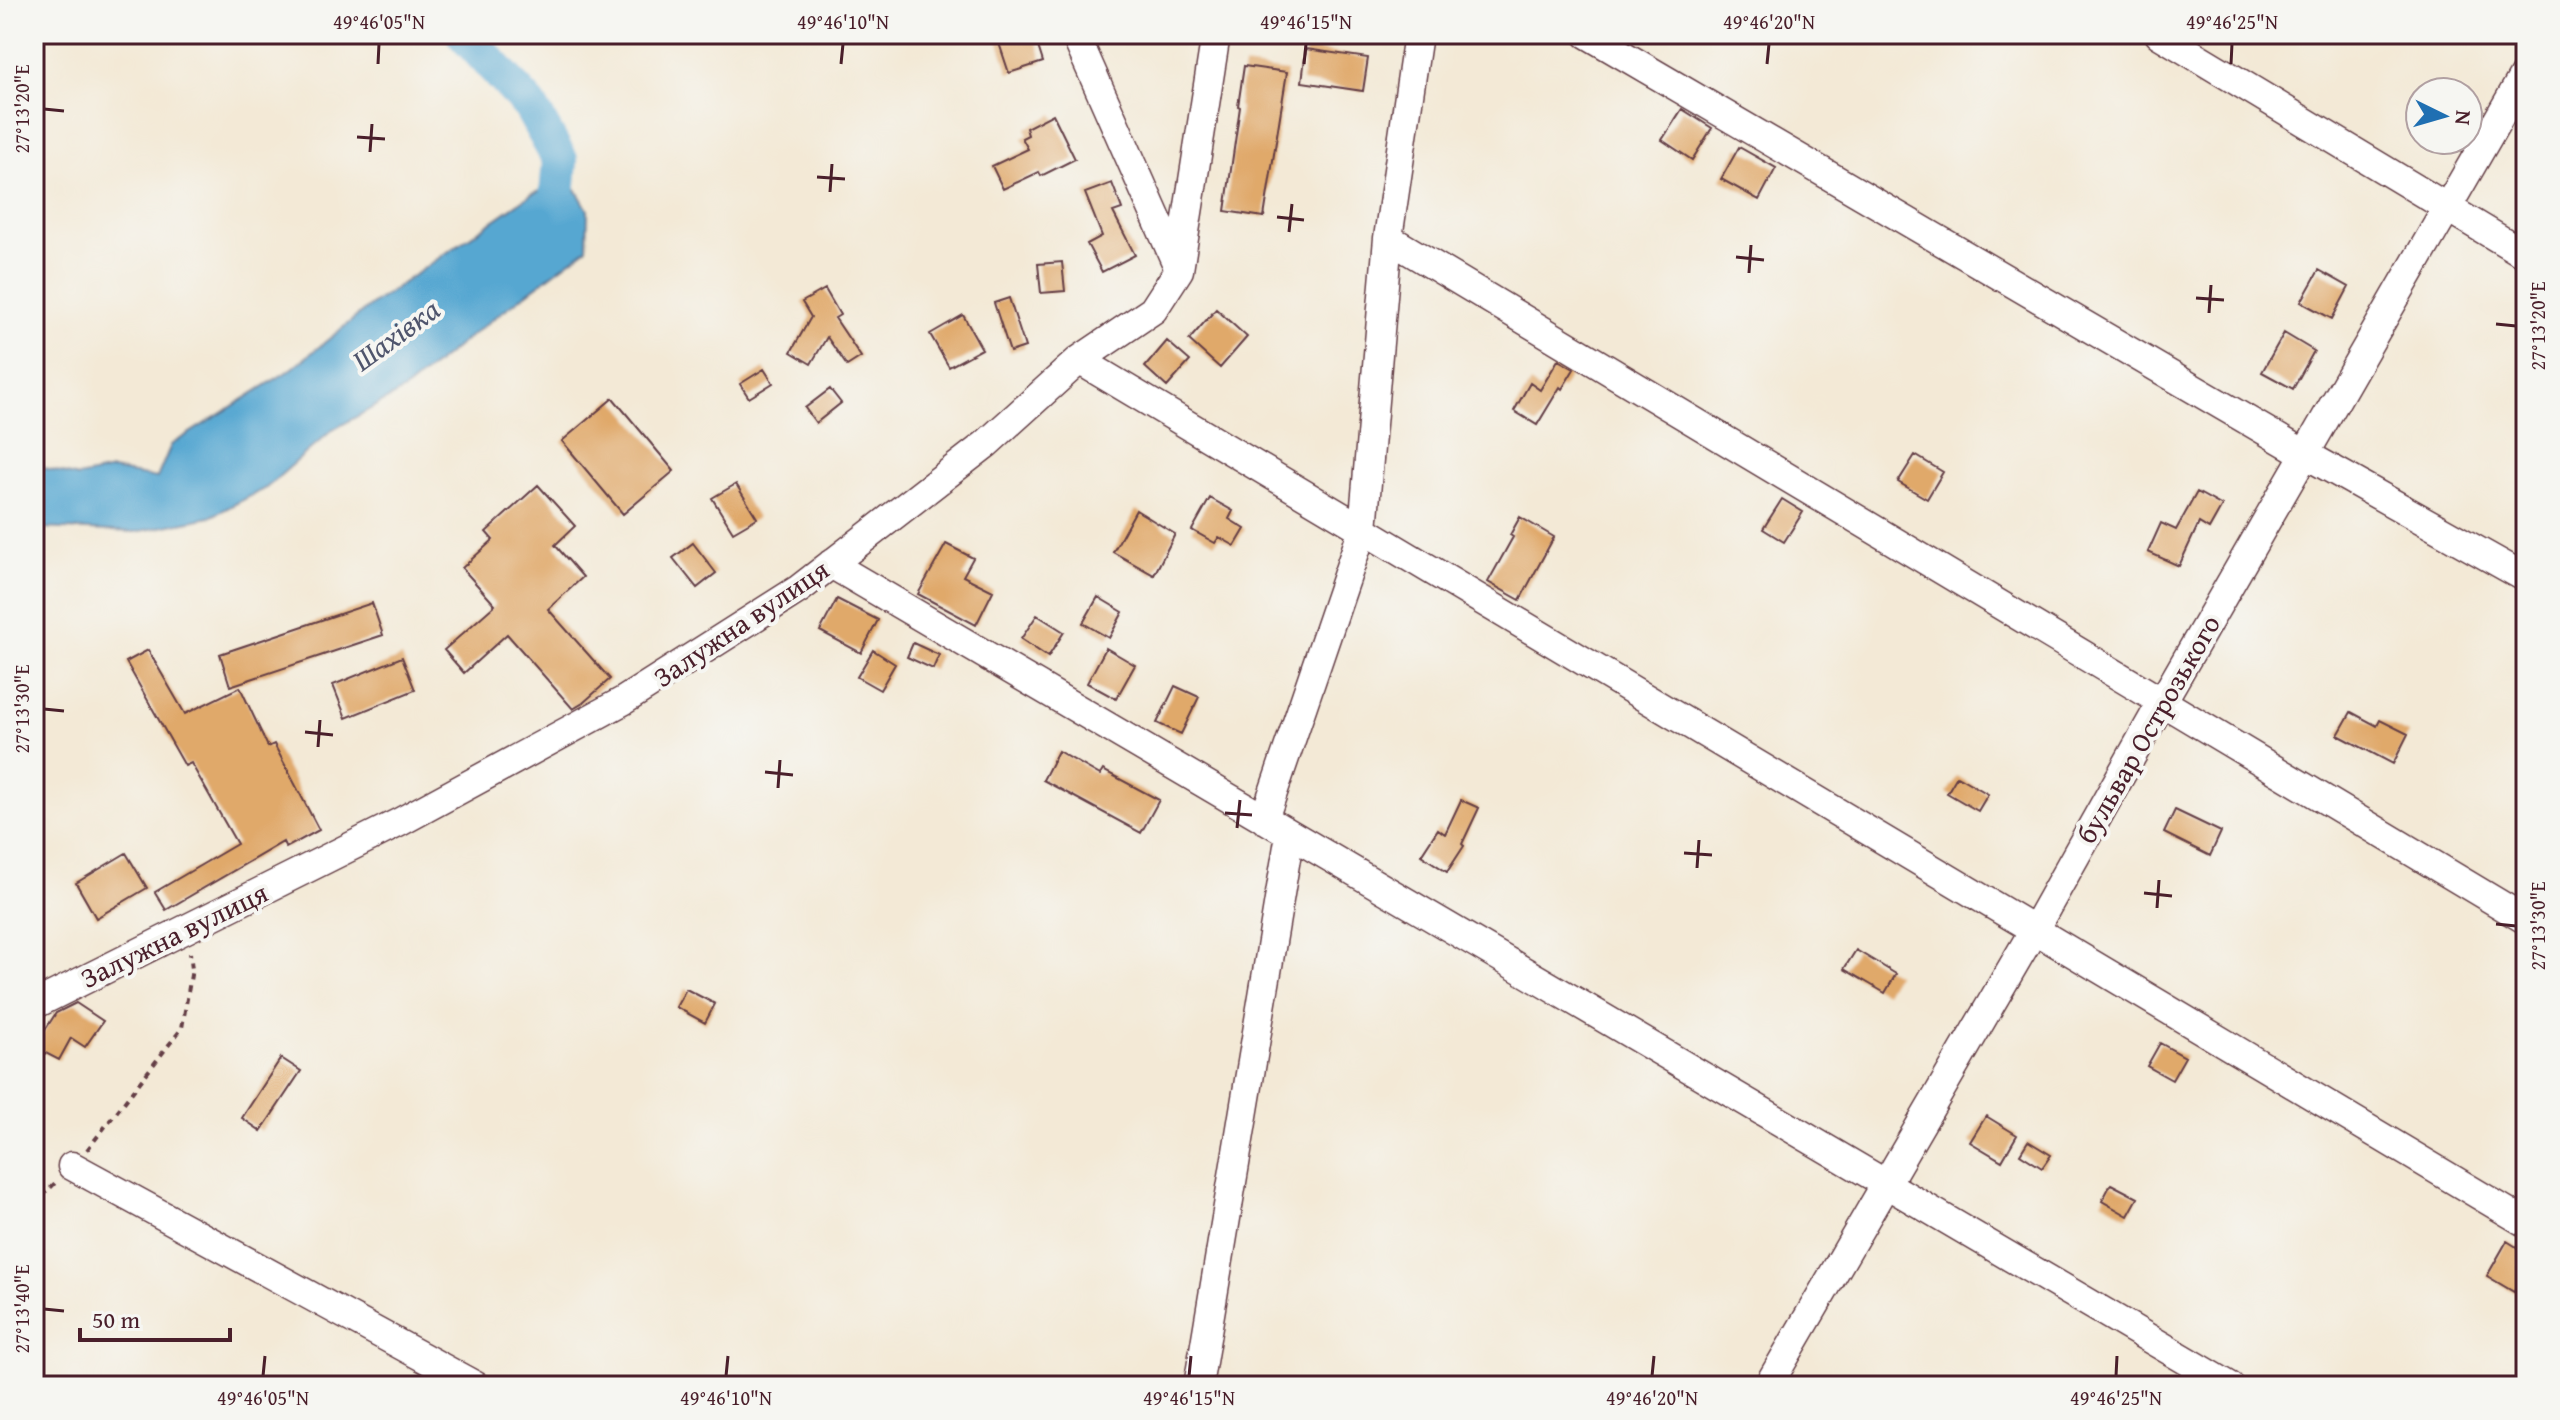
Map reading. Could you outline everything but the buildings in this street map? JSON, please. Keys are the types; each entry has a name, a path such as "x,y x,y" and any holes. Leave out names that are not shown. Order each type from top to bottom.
{"street":[{"path":"1075,34 1179,270"},
{"name":"Залужна вулиця","path":"34,1005 400,822 623,701 799,589 986,444 1079,360 1153,310 1179,270 1216,34"},
{"path":"1264,819 1363,529 1388,238 1418,34"},
{"path":"1587,34 2305,454 2526,578"},
{"path":"2159,34 2526,255"},
{"name":"бульвар Острозького","path":"1768,1386 2034,930 2526,71"},
{"path":"1388,238 2526,920"},
{"path":"1079,360 2526,1223"},
{"path":"831,564 2230,1386"},
{"path":"1198,1386 1290,834"},
{"path":"72,1166 476,1386"}],"path":[{"path":"34,1205 85,1153 182,1028 192,969 186,931"}],"water":[{"path":"561,184 576,189 588,210 587,248 404,390 331,431 266,488 210,517 136,532 40,528 34,525 34,465 78,477 112,470 157,478 171,445 293,368 371,305 532,194"}],"waterway":[{"name":"Шахівка","path":"464,34 530,106 560,160 555,220 543,229"}]}
